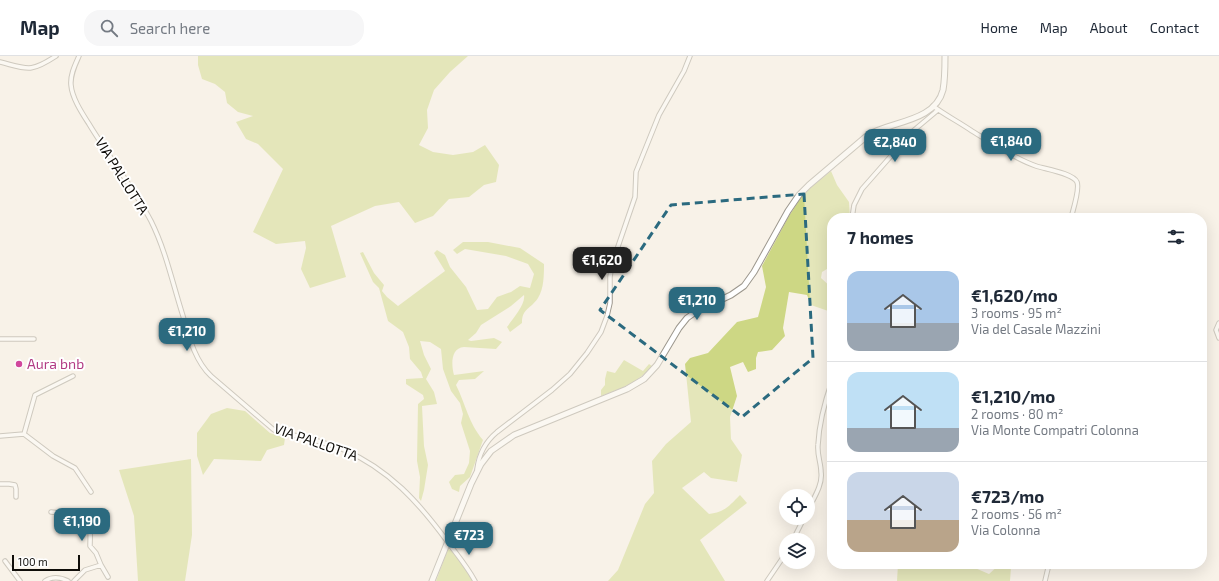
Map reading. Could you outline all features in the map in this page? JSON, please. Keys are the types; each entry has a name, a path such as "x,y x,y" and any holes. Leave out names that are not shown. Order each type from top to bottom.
{"street":[{"path":"0,62 25,68 33,68 42,65 56,56"},
{"name":"VIA PALLOTTA","path":"79,56 72,78 72,92 96,135 143,208 155,230 188,334 198,359 204,368 211,376 274,430 318,441 344,450 363,458 383,472 411,497 433,522 463,560 475,581"},
{"path":"477,472 480,455 490,439 570,374 587,354 601,332 610,303 610,277 612,264 635,197 636,172 660,113 684,71 690,56"},
{"path":"432,581 468,491 477,472 489,453 508,439 624,390 641,381 657,365 679,328 690,315 731,295 745,284 754,272 791,206 805,189 868,135 877,130 917,117 927,112 933,106 939,99 943,89 945,56"},
{"path":"933,106 986,140 1022,160 1065,174 1075,179 1078,187 1072,213"},
{"path":"853,213 854,205 862,189 879,171 904,139 918,125 938,110"},
{"path":"1218,337 1216,328 1219,323"},
{"path":"0,340 34,339"},
{"path":"24,434 35,395 73,376"},
{"path":"815,494 821,481 818,439 827,399"},
{"path":"0,436 24,434 52,456 74,468 91,492"},
{"path":"0,484 16,486 16,497"},
{"path":"51,512 77,516 86,520 89,526 90,547 96,553 108,577"},
{"path":"5,561 20,581"},
{"path":"767,581 779,563"},
{"path":"74,581 85,570 101,565"},
{"path":"1045,581 1049,569"},
{"path":"45,581 55,577 68,581"}],"highlighted area":[{"path":"804,194 813,358 742,417 600,310 671,205"}],"green space":[{"path":"198,56 468,56 450,72 434,90 427,110 428,128 419,145 433,152 453,155 473,152 485,145 499,165 496,182 484,185 469,197 449,199 433,216 415,223 399,202 375,206 331,226 346,277 310,288 301,269 306,248 305,241 276,244 253,232 283,169 258,144 246,139 236,122 253,116 238,112 227,103 225,92 215,84 202,79 198,65"},
{"path":"831,171 837,185 849,202 850,213 827,213 827,269 822,272 821,278 827,283 827,311 811,305 807,295 789,292 783,328 785,336 772,350 758,352 756,358 756,369 748,372 743,362 730,367 737,396 730,417 731,439 742,455 737,482 711,478 704,472 682,488 709,514 723,510 740,495 747,503 700,540 725,581 608,581 618,570 645,504 654,493 652,461 666,444 691,422 685,364 690,358 708,353 737,322 758,317 766,287 762,266 789,216 804,193"},
{"path":"463,242 488,242 520,248 544,264 543,286 538,298 525,311 522,318 522,323 510,332 507,327 521,307 524,295 511,306 481,325 476,333 468,340 471,341 494,338 502,342 496,349 464,347 460,348 454,353 452,366 454,375 484,371 475,379 459,380 456,385 474,427 483,440 470,477 460,486 459,492 452,489 449,482 455,475 464,474 469,463 470,451 461,423 463,414 460,403 451,391 443,369 441,349 430,342 420,341 424,355 431,369 426,379 434,392 437,404 422,406 424,446 428,465 421,501 419,498 420,477 417,461 418,404 424,399 423,395 406,384 406,379 423,378 421,372 410,359 409,347 403,332 388,321 379,288 373,282 360,253 363,252 374,273 384,285 382,291 398,306 445,271 434,253 437,250 445,255 450,267 466,287 477,310 488,309 497,297 511,292 520,286 530,288 534,274 528,264 506,256 465,249 457,254 453,250"},
{"path":"624,360 643,371 649,364 652,366 635,381 601,396 601,390 605,385 607,371 615,373"},
{"path":"227,408 245,411 270,433 285,438 284,445 267,450 261,461 214,459 203,475 197,456 197,433 211,414"},
{"path":"191,459 192,535 185,581 138,581 134,516 119,470"},
{"path":"448,549 460,558 473,581 436,581"},
{"path":"898,569 977,569 989,574 994,569 1011,569 1010,581 897,581"}],"place":[{"name":"Aura bnb","path":"19,364"}]}
